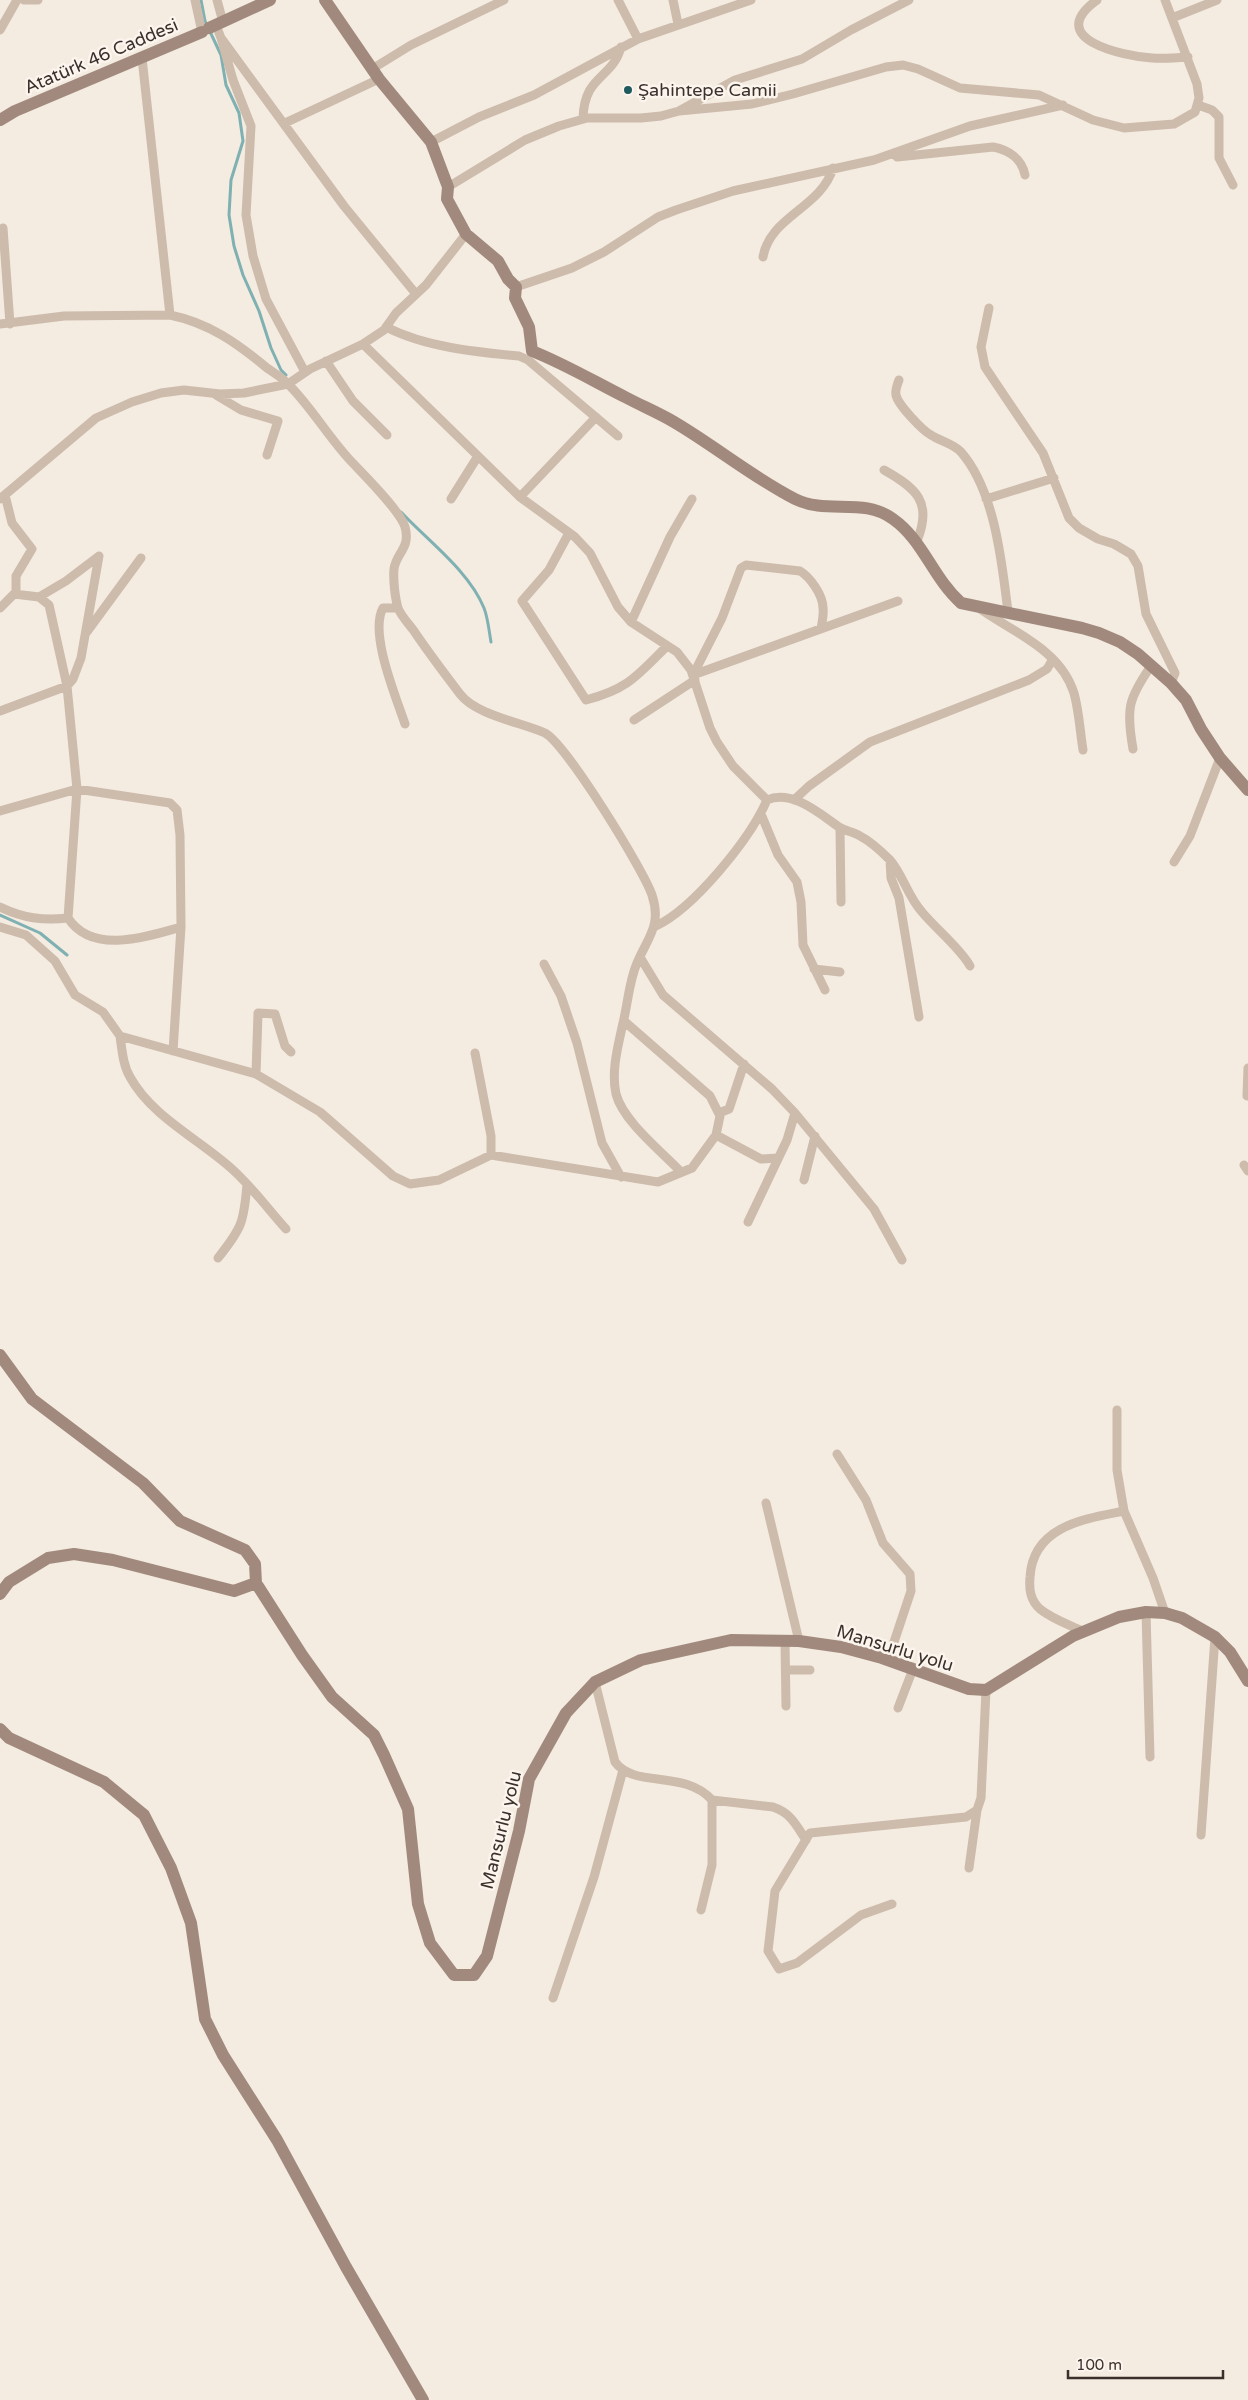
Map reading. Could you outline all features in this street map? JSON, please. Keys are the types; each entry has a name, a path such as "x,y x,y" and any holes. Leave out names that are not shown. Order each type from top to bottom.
{"street":[{"path":"0,30 17,0"},
{"path":"24,0 38,0"},
{"path":"195,0 212,27 285,123 289,132 344,206 416,294"},
{"path":"212,27 217,0"},
{"name":"Atatürk 46 Caddesi","path":"0,120 15,111 142,58 270,0"},
{"path":"325,0 376,74 431,142 448,187 447,199 466,234 498,261 508,279 516,287"},
{"path":"285,123 376,74 411,45 504,0"},
{"path":"618,0 638,39"},
{"path":"673,0 678,24"},
{"path":"431,142 478,117 534,94 638,39 751,0"},
{"path":"679,111 735,80 802,59 851,30 909,0"},
{"path":"1097,0 1087,7 1080,19 1080,31 1090,42 1105,49 1152,58 1188,56"},
{"path":"448,187 525,140 558,126 583,119 641,118 661,116 679,111 752,104 894,66 910,66 960,88 1039,95 1108,125 1133,128 1174,124 1190,117 1195,112 1198,105 1197,84 1188,56 1165,0"},
{"path":"1172,18 1217,0"},
{"path":"221,38 232,80 251,126 246,215 253,256 266,299 305,372"},
{"path":"583,119 584,99 587,92 613,63 621,47"},
{"path":"142,58 170,315"},
{"path":"874,160 904,151 950,132 1063,105"},
{"path":"1198,105 1212,110 1219,117 1219,158 1233,185"},
{"path":"516,287 572,268 617,246 658,217 733,190 874,160 993,147 1005,151 1022,163 1025,175"},
{"path":"763,257 772,232 812,200 826,184 833,168"},
{"path":"3,228 5,324 64,316 170,315 206,325 239,344 288,384 334,443 380,493 405,525 407,536 405,549 394,567 398,608 463,698 480,710 497,714 554,739 577,770 645,877 656,909 656,926 633,972 615,1066 617,1097 627,1116 680,1171"},
{"path":"0,608 14,594 16,576 32,549 12,523 3,497 96,418 132,402 161,393 184,390 213,394 244,393 288,384 305,372 363,344 386,327 396,313 426,285 466,234"},
{"path":"516,287 515,298 529,327 530,355 618,436"},
{"path":"988,308 982,348 985,367 1043,453 1069,518 1079,528 1131,554 1138,566 1146,614 1175,673 1171,684"},
{"path":"386,327 399,334 452,348 519,356 530,355 564,363 674,421 730,460 796,499 816,506 863,506 874,508 895,520 917,541 923,555 946,590 961,603 1099,633 1120,642 1151,666 1186,700 1201,729 1220,758 1248,790"},
{"path":"363,344 520,497 569,533 590,553 618,607 631,622 677,652 694,678 717,742 733,766 767,800"},
{"path":"326,361 354,401 388,436"},
{"path":"898,380 896,392 899,402 929,434 959,450 973,467 986,499 999,551 1008,612"},
{"path":"213,394 241,410 278,421 267,455"},
{"path":"520,497 596,417"},
{"path":"451,499 478,456"},
{"path":"884,470 917,492 924,518 923,527 917,541"},
{"path":"986,499 1054,478"},
{"path":"631,622 670,537 692,499"},
{"path":"569,533 549,570 522,601 586,700 608,695 629,684 667,646"},
{"path":"0,712 67,686 72,679 81,658 99,556 66,581 39,597"},
{"path":"86,633 141,558"},
{"path":"694,678 722,618 741,568 746,565 800,571 805,574 824,608 821,629"},
{"path":"14,594 39,597 49,605 67,686 76,789 68,918 74,926 92,938 107,940 156,934 181,926"},
{"path":"634,720 694,678 898,601"},
{"path":"398,608 383,608 379,616 383,658 405,724"},
{"path":"979,608 1004,626 1044,648 1062,669 1074,695 1083,750"},
{"path":"794,800 809,786 870,742 1029,680 1047,669 1053,658"},
{"path":"1133,749 1128,719 1132,699 1151,666"},
{"path":"1174,862 1190,836 1220,758"},
{"path":"0,811 76,789 164,800 177,810 180,834 181,926 173,1051"},
{"path":"656,926 670,920 695,898 761,814 767,800 774,797 794,800 818,811 840,828 861,836 890,860 916,906 951,944 964,954 970,966"},
{"path":"761,814 778,855 797,882 801,902 803,945 826,990"},
{"path":"840,828 841,902"},
{"path":"890,860 891,878 899,898 919,1017"},
{"path":"0,907 29,919 51,920 68,918"},
{"path":"0,927 26,935 55,961 75,995 103,1012 120,1036 124,1063 130,1077 140,1090 154,1106 232,1169 286,1229"},
{"path":"640,957 663,995 744,1064 795,1113 815,1136 874,1209 902,1260"},
{"path":"544,964 561,996 577,1043 602,1143 621,1177"},
{"path":"814,969 840,972"},
{"path":"256,1074 258,1013 275,1014 285,1046 291,1052"},
{"path":"120,1036 256,1074 320,1112 393,1176 410,1184 439,1180 491,1155 658,1182 680,1171 692,1168 716,1135 719,1125 719,1113 710,1096 624,1021"},
{"path":"475,1053 489,1126 491,1155"},
{"path":"719,1113 728,1109 744,1064"},
{"path":"1247,1096 1248,1068"},
{"path":"748,1222 787,1140 795,1113"},
{"path":"716,1135 761,1159 778,1158"},
{"path":"804,1180 815,1136"},
{"path":"218,1258 235,1237 243,1222 247,1184"},
{"path":"0,1355 32,1399 143,1483 180,1521 245,1550 255,1564 256,1583 234,1591 113,1560 74,1554 48,1558 9,1582 0,1594"},
{"path":"1117,1410 1117,1470 1124,1511 1153,1578 1165,1613"},
{"path":"837,1454 866,1500 883,1543 904,1565 912,1582 911,1591 888,1660"},
{"path":"766,1503 799,1641"},
{"path":"1084,1632 1049,1615 1039,1608 1032,1599 1029,1589 1033,1562 1040,1547 1053,1532 1077,1520 1124,1511"},
{"name":"Mansurlu yolu","path":"256,1583 302,1656 332,1697 374,1736 408,1809 418,1904 430,1943 454,1975 474,1975 487,1956 519,1831 529,1779 566,1713 595,1682 641,1660 732,1640 799,1641 841,1647 888,1660 969,1688 986,1690"},
{"path":"1146,1612 1150,1757"},
{"path":"969,1868 976,1810 981,1798 986,1690 1073,1636 1120,1617 1146,1612 1165,1613 1182,1618 1215,1636 1230,1652 1248,1681"},
{"path":"1201,1835 1215,1636"},
{"path":"785,1641 786,1706"},
{"path":"786,1670 810,1670"},
{"path":"898,1708 913,1670"},
{"path":"595,1682 616,1762 623,1770 634,1775 691,1784 704,1792 712,1800 773,1807 782,1810 790,1815 806,1840"},
{"path":"0,1729 9,1738 104,1782 144,1815 172,1868 191,1923 205,2019 223,2054 277,2140 351,2275 423,2400"},
{"path":"553,1998 594,1877 623,1770"},
{"path":"702,1910 712,1865 712,1800"},
{"path":"892,1904 861,1915 797,1963 779,1968 768,1951 775,1891 810,1833 966,1817 976,1810"}],"waterway":[{"path":"201,0 205,21 221,55 226,85 239,113 243,141 231,180 229,215 234,246 271,348 281,370 286,375"},
{"path":"401,512 447,557 468,581 484,608 491,642"},
{"path":"0,915 40,933 67,955"}],"place":[{"name":"Şahintepe Camii","path":"628,90"}]}
